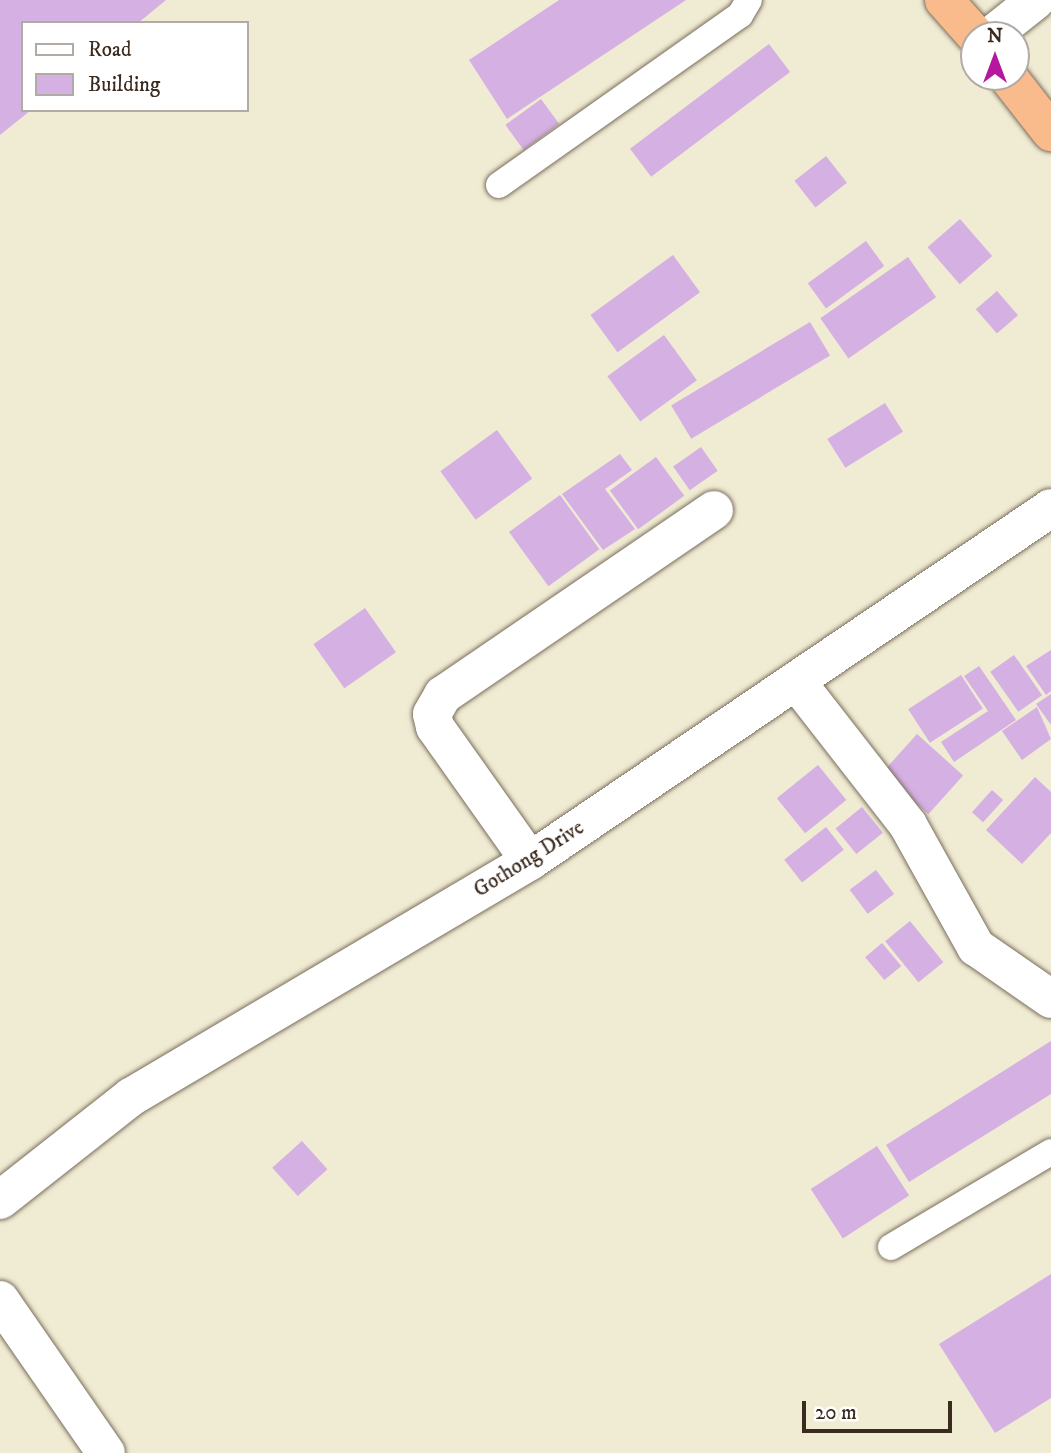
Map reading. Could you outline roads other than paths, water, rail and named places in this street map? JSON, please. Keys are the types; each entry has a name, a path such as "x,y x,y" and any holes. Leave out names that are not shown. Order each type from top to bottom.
{"highway":[{"path":"944,0 963,21"},
{"path":"1019,91 1051,132"}],"street":[{"path":"1010,21 1036,0"},
{"name":"Gothong Drive","path":"0,1200 131,1097 530,861 1051,508"},
{"path":"530,861 435,727 432,714 443,695 714,510"},
{"path":"796,681 908,825 976,947 1051,999"},
{"path":"0,1300 106,1453"}],"lane":[{"path":"499,186 740,15 749,0"},
{"path":"891,1247 1051,1152"}]}
